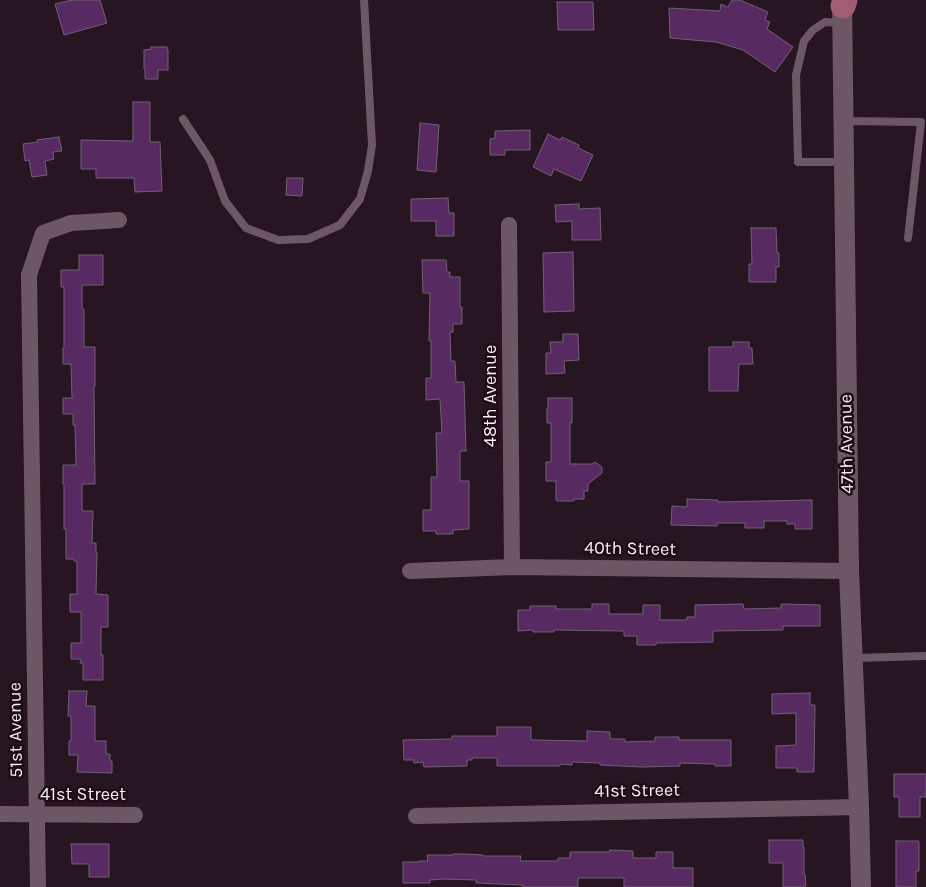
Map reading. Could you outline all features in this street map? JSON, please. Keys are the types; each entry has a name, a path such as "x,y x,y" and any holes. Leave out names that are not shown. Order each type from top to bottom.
{"street":[{"name":"47th Avenue","path":"843,7 849,571 861,887"},
{"name":"51st Avenue","path":"38,887 29,275 43,233 71,222 119,220"},
{"name":"48th Avenue","path":"509,225 512,567"},
{"name":"40th Street","path":"410,571 512,567 849,571"},
{"name":"41st Street","path":"416,816 859,807"},
{"name":"41st Street","path":"0,814 135,815"}],"lane":[{"path":"183,119 210,160 225,201 246,228 278,240 308,239 340,225 360,199 368,171 372,145 364,0"},
{"path":"843,7 813,30 804,41 796,74 798,162 844,162"},
{"path":"844,121 923,121 908,238"},
{"path":"853,658 926,656"}],"building":[{"path":"72,0 100,0 107,23 64,35 55,4"},
{"path":"732,0 740,0 768,12 765,20 770,22 767,29 793,47 775,72 743,50 716,42 670,38 669,8 720,11 721,4 728,7"},
{"path":"557,2 593,2 594,30 558,30"},
{"path":"151,47 167,47 168,51 168,70 158,70 158,79 145,79 144,50 151,49"},
{"path":"133,102 150,102 150,142 160,142 162,191 135,192 134,178 96,178 96,169 81,169 81,140 133,141"},
{"path":"420,123 439,125 436,172 417,170"},
{"path":"530,130 530,150 505,150 505,155 490,155 490,139 495,138 495,131"},
{"path":"548,134 560,140 562,137 579,145 578,148 593,155 581,181 554,169 551,176 533,167"},
{"path":"59,137 62,151 53,152 54,159 45,161 47,175 32,177 29,160 25,161 23,144"},
{"path":"287,178 303,178 302,196 286,195"},
{"path":"448,198 449,213 454,213 454,236 436,236 436,221 411,221 411,199"},
{"path":"579,204 579,209 600,208 601,240 572,240 572,221 556,222 555,205"},
{"path":"751,228 776,228 779,267 776,267 776,282 749,282 749,264 752,264"},
{"path":"573,252 574,311 544,312 543,253"},
{"path":"79,255 103,255 103,285 82,285 84,347 95,347 95,484 82,484 82,511 93,511 92,543 96,543 97,552 96,594 108,595 108,627 101,627 103,680 83,680 83,663 80,663 81,659 71,659 71,643 81,643 81,612 70,612 70,594 77,594 77,561 66,559 66,529 64,529 63,465 76,465 73,414 63,414 63,398 72,398 71,364 63,364 64,287 61,287 61,270 79,270"},
{"path":"422,260 446,260 447,272 450,272 450,277 460,277 462,324 453,324 453,332 450,332 451,361 455,361 456,382 464,382 466,451 460,451 460,481 469,481 469,529 453,530 453,534 436,534 436,531 423,531 423,510 431,510 431,477 437,477 436,433 442,433 440,399 426,400 426,378 431,378 431,341 429,341 430,293 423,293"},
{"path":"563,334 578,334 579,360 564,361 565,373 546,374 546,353 551,353 550,342 563,342"},
{"path":"733,342 749,342 749,348 752,348 753,364 739,364 738,391 709,391 709,347 733,347"},
{"path":"548,398 572,398 570,464 592,464 595,462 602,467 602,473 588,484 588,491 584,491 584,499 557,501 556,481 546,481 546,462 551,462 551,423 547,423"},
{"path":"687,499 718,500 718,502 812,500 812,529 795,529 795,524 787,524 787,521 764,521 764,528 745,528 745,523 717,523 717,526 671,525 672,506 687,507"},
{"path":"592,604 609,604 609,614 643,614 643,605 660,605 660,620 687,620 687,617 695,617 695,605 743,604 744,609 781,608 781,604 820,605 820,626 783,626 783,630 713,631 713,642 656,643 656,645 637,645 637,636 624,636 624,631 518,631 518,610 530,610 530,606 556,606 556,609 592,609"},
{"path":"69,691 87,691 86,706 95,706 95,741 106,741 106,754 110,754 112,773 77,772 78,755 69,755 71,716 68,716"},
{"path":"810,693 810,705 815,705 814,772 797,772 797,768 776,768 776,746 796,745 796,713 772,714 772,694"},
{"path":"497,727 531,727 531,740 587,741 587,731 610,732 610,739 625,739 625,742 655,741 655,737 679,737 679,740 731,740 731,766 680,763 680,766 642,767 572,762 572,765 560,764 560,766 497,766 497,758 472,758 472,760 467,760 467,766 424,767 423,762 414,763 414,760 404,760 403,740 452,739 452,736 497,736"},
{"path":"894,774 926,774 926,797 920,797 920,817 899,817 899,797 894,797"},
{"path":"769,840 803,840 806,886 783,887 783,863 769,863"},
{"path":"896,841 919,841 919,871 916,871 916,887 896,887"},
{"path":"71,844 109,844 109,877 89,877 89,864 72,864"},
{"path":"610,850 633,851 633,858 656,858 656,852 673,852 673,868 693,868 693,887 624,887 624,878 578,878 578,887 523,887 523,885 476,883 476,880 443,879 430,880 430,883 403,883 403,862 428,861 427,855 521,856 520,861 558,861 558,858 570,858 570,852 610,852"}]}
